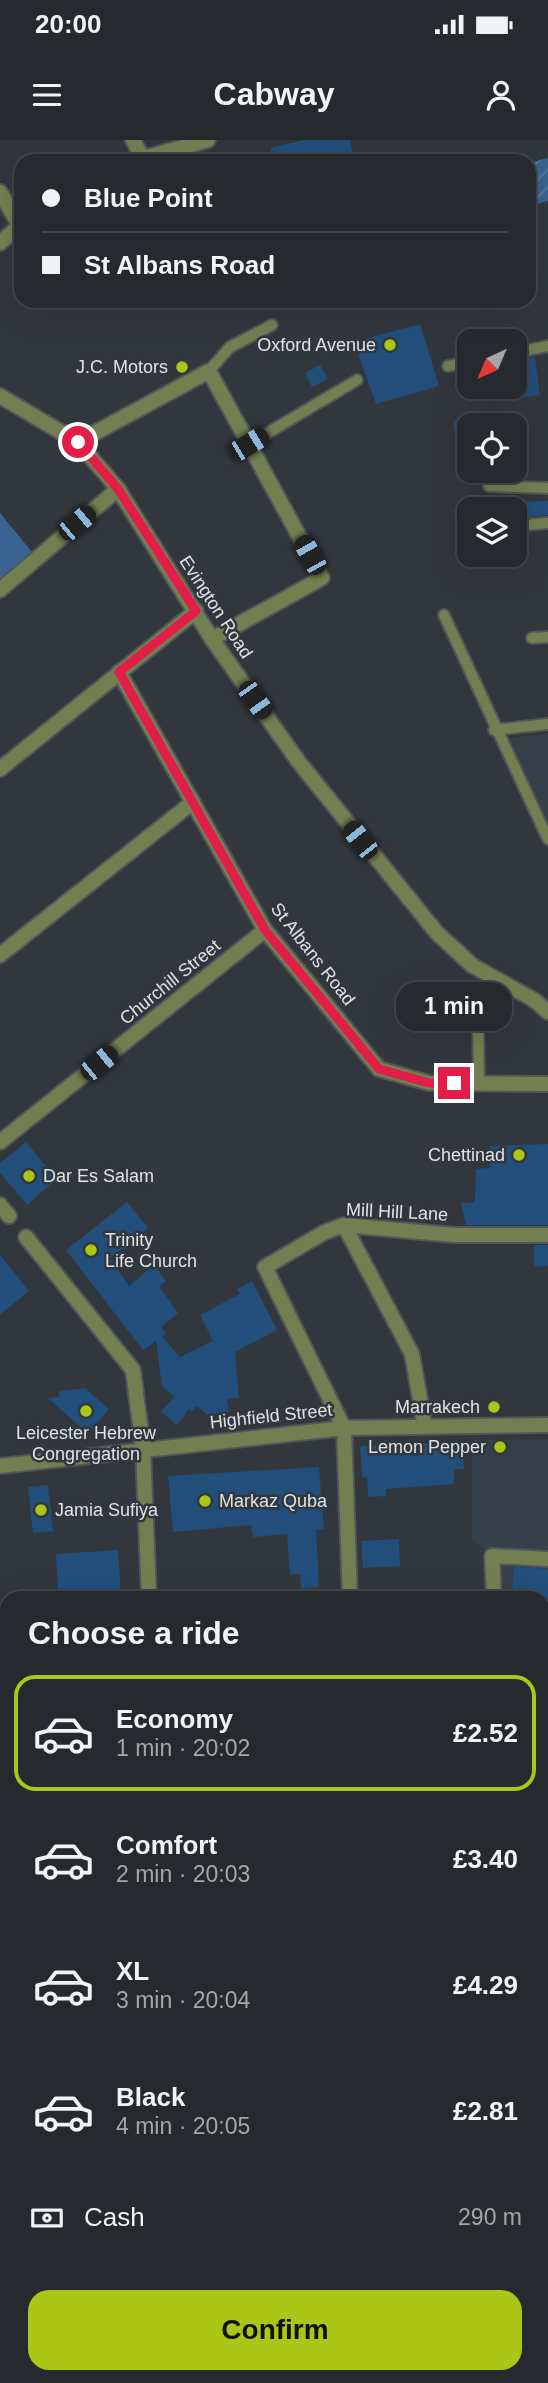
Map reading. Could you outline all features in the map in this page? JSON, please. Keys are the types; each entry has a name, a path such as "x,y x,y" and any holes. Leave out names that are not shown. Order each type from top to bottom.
{"street":[{"path":"155,154 208,140"},
{"path":"0,192 14,214"},
{"path":"0,243 14,230"},
{"path":"78,442 209,371 322,578 212,639"},
{"name":"Evington Road","path":"0,396 78,442 118,489 212,639 298,761 437,933 473,966 541,1000 548,1012"},
{"path":"0,590 118,489"},
{"path":"0,769 196,611"},
{"name":"St Albans Road","path":"119,672 265,930 379,1069 429,1083 548,1084"},
{"path":"0,956 193,802"},
{"name":"Churchill Street","path":"0,1142 265,930"},
{"path":"344,1225 412,1354 425,1427"},
{"name":"Mill Hill Lane","path":"344,1428 265,1267 325,1231 344,1225 454,1235 548,1235"},
{"path":"26,1237 134,1370 143,1448 149,1591"},
{"name":"Highfield Street","path":"0,1466 143,1448 344,1428 548,1425"},
{"path":"344,1428 350,1591"},
{"path":"494,1591 492,1556 548,1559"}],"lane":[{"path":"185,146 189,154"},
{"path":"209,371 230,347 272,325"},
{"path":"527,350 548,346"},
{"path":"447,366 457,364"},
{"path":"249,444 357,380"},
{"path":"489,486 548,488"},
{"path":"527,525 548,523"},
{"path":"443,615 494,730 548,839"},
{"path":"532,638 548,636"},
{"path":"494,730 548,724"},
{"path":"478,1019 479,1083"}],"shaded area":[{"path":"548,158 548,201 536,204 536,161"},
{"path":"0,513 36,557 0,590"},
{"path":"548,734 548,831 508,738"},
{"path":"548,1439 548,1591 494,1591 492,1556 472,1539 472,1440"}],"building":[{"path":"304,140 350,140 353,154 272,154 270,148"},
{"path":"420,324 439,386 376,404 354,342"},
{"path":"535,357 540,395 527,397 527,359"},
{"path":"320,365 328,379 312,387 305,373"},
{"path":"457,420 457,444 453,421"},
{"path":"548,501 548,515 527,517 527,502"},
{"name":"Dar Es Salam","path":"26,1142 57,1179 27,1205 0,1173 0,1163"},
{"path":"548,1144 548,1225 466,1225 461,1203 475,1202 476,1169 490,1168 489,1146"},
{"path":"127,1202 148,1228 110,1258 129,1286 154,1265 166,1281 159,1286 178,1313 161,1327 166,1334 162,1337 180,1357 213,1341 200,1315 240,1294 237,1289 252,1281 277,1330 235,1352 239,1398 227,1399 229,1412 207,1415 197,1406 192,1412 189,1409 177,1425 161,1412 174,1397 162,1386 156,1341 143,1350 66,1250"},
{"path":"534,1245 548,1245 548,1266 534,1267"},
{"path":"0,1255 29,1291 0,1315"},
{"name":"Leicester Hebrew Congregation","path":"85,1388 109,1409 88,1434 48,1398 59,1397 59,1391"},
{"path":"463,1442 464,1469 454,1469 454,1484 386,1489 386,1496 368,1497 367,1477 362,1478 360,1446"},
{"path":"319,1467 324,1529 316,1530 319,1587 301,1589 300,1574 290,1575 287,1534 253,1537 251,1525 173,1532 168,1476"},
{"name":"Jamia Sufiya","path":"48,1485 53,1531 33,1533 28,1487"},
{"path":"399,1539 400,1566 363,1568 361,1541"},
{"path":"118,1550 121,1591 58,1591 56,1554"},
{"path":"514,1567 548,1569 548,1591 512,1591"}],"place":[{"name":"Oxford Avenue","path":"390,345"},
{"name":"J.C. Motors","path":"182,367"},
{"name":"Chettinad","path":"519,1155"},
{"name":"Dar Es Salam","path":"29,1176"},
{"name":"Trinity Life Church","path":"91,1250"},
{"name":"Marrakech","path":"494,1407"},
{"name":"Leicester Hebrew Congregation","path":"86,1411"},
{"name":"Lemon Pepper","path":"500,1447"},
{"name":"Markaz Quba","path":"205,1501"},
{"name":"Jamia Sufiya","path":"41,1510"}],"route":[{"path":"78,442 118,489 196,611 119,672 265,930 379,1069 429,1083 454,1083"}]}
